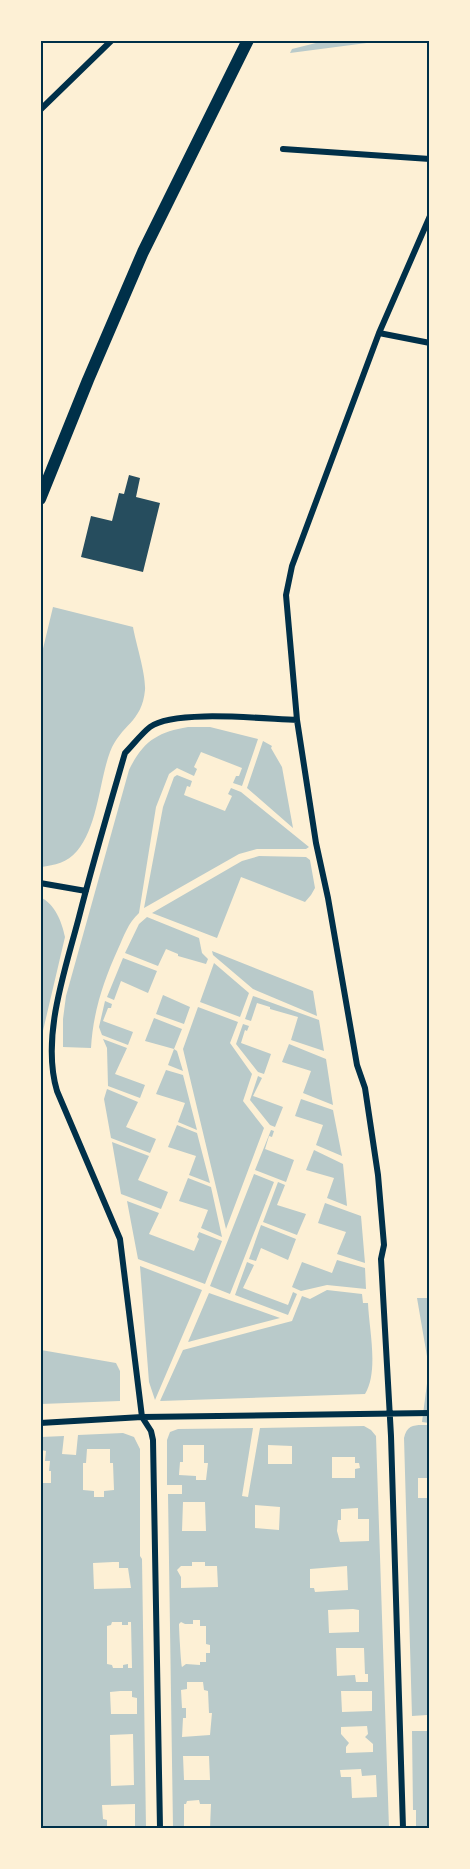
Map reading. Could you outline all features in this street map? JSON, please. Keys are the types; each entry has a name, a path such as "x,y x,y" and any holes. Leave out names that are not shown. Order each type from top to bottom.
{"main road":[{"path":"41,501 88,380 143,252 248,40"}],"street":[{"path":"40,110 112,40"},
{"path":"284,149 429,159"},
{"path":"403,1828 389,1413 381,1259 384,1245 378,1175 365,1088 357,1065 316,843 297,720 286,595 292,566 380,333 429,216"},
{"path":"380,333 429,343"},
{"path":"160,1828 153,1440 151,1431 142,1417 120,1239 57,1091 52,1073 51,1049 61,985 124,753 151,726 164,720 185,716 297,720"},
{"path":"40,883 86,891"},
{"path":"40,1423 142,1417 429,1413"}],"shaded area":[{"path":"324,41 382,41 290,53 292,49"},
{"path":"53,607 133,627 145,690 140,710 110,752 94,817 84,841 77,851 65,861 41,867 41,657"},
{"path":"188,727 210,727 258,739 242,786 233,783 242,768 201,752 194,767 197,769 194,776 177,768 169,774 156,807 139,913 127,930 103,986 96,1010 91,1048 63,1047 66,996 129,770 140,752 152,740 168,732"},
{"path":"263,741 272,746 282,767 293,828 247,788"},
{"path":"177,775 192,781 190,787 187,786 184,795 225,811 232,796 228,794 231,788 241,792 309,847 306,849 257,849 239,854 144,908 163,807 174,777"},
{"path":"259,856 306,857 310,860 315,888 305,902 241,877 217,938 152,913 242,861"},
{"path":"40,897 50,904 57,914 65,937 42,1035"},
{"path":"147,917 199,938 202,953 208,959 206,964 178,956 166,949 158,966 125,953 139,924"},
{"path":"212,951 313,991 317,1016 253,989 213,955"},
{"path":"123,958 157,971 148,993 121,981 114,1000 107,997"},
{"path":"214,963 249,993 240,1017 200,1002"},
{"path":"163,995 190,1007 184,1024 156,1014"},
{"path":"253,996 319,1020 324,1051 291,1040 298,1017 257,1003 251,1021 245,1019"},
{"path":"105,1001 112,1004 103,1021 133,1032 128,1045 102,1035 99,1027"},
{"path":"198,1007 238,1022 230,1043 252,1074 243,1101 264,1128 226,1229 183,1049"},
{"path":"154,1018 182,1029 174,1049 145,1041"},
{"path":"243,1024 249,1026 247,1031 245,1030 241,1043 271,1054 264,1074 258,1072 236,1044"},
{"path":"103,1039 127,1048 115,1074 145,1085 140,1098 108,1086 107,1048"},
{"path":"289,1044 326,1059 333,1105 303,1093 311,1071 282,1062"},
{"path":"174,1049 177,1051 183,1071 168,1065"},
{"path":"166,1070 183,1075 197,1130 178,1122 185,1103 156,1094"},
{"path":"258,1076 262,1078 253,1096 283,1107 275,1127 270,1125 250,1100"},
{"path":"107,1089 138,1102 126,1127 156,1139 150,1153 111,1138 104,1099"},
{"path":"301,1099 333,1110 342,1156 316,1145 323,1125 295,1116"},
{"path":"177,1125 197,1133 210,1183 189,1175 196,1156 168,1147"},
{"path":"271,1130 274,1131 272,1137 269,1136 265,1149 294,1160 286,1182 255,1170"},
{"path":"112,1142 149,1156 138,1180 168,1192 161,1209 121,1194"},
{"path":"314,1150 343,1164 347,1206 327,1198 334,1178 306,1170"},
{"path":"254,1174 274,1182 230,1294 210,1286"},
{"path":"188,1178 211,1187 222,1237 201,1228 208,1210 179,1201"},
{"path":"278,1182 285,1185 277,1205 306,1214 297,1235 263,1222"},
{"path":"127,1201 159,1213 149,1234 194,1251 199,1232 222,1241 205,1284 138,1259"},
{"path":"325,1203 361,1216 365,1263 337,1254 346,1232 318,1223"},
{"path":"261,1225 296,1239 288,1260 261,1248 256,1261 249,1259"},
{"path":"337,1260 365,1268 366,1289 327,1285 301,1291 292,1287 302,1262 332,1273"},
{"path":"247,1262 254,1265 243,1288 288,1305 293,1292 297,1294 288,1315 235,1295"},
{"path":"140,1266 202,1290 155,1400 149,1382"},
{"path":"327,1290 362,1294 363,1303 368,1303 372,1374 365,1394 160,1401 183,1350 292,1321 302,1296 310,1299"},
{"path":"209,1293 280,1318 188,1342"},
{"path":"417,1298 429,1298 429,1368"},
{"path":"41,1350 116,1363 120,1371 120,1401 41,1404"},
{"path":"429,1368 429,1423 422,1422"},
{"path":"429,1425 429,1478 418,1478 418,1498 430,1498 430,1826 416,1828 416,1810 413,1810 412,1731 427,1731 427,1715 412,1716 404,1438 410,1427"},
{"path":"364,1426 376,1436 389,1828 210,1828 211,1804 200,1804 199,1800 187,1801 184,1804 184,1828 173,1828 168,1494 182,1494 182,1485 167,1485 167,1440 170,1432 178,1429 253,1428 242,1496 248,1497 260,1428","holes":["183,1445 204,1445 204,1463 208,1463 206,1480 196,1480 196,1476 179,1475 180,1462 183,1462","268,1445 292,1446 292,1464 268,1464","332,1457 355,1457 355,1463 359,1463 360,1468 355,1469 355,1478 332,1478","183,1502 205,1502 206,1531 182,1531","255,1505 280,1507 279,1530 255,1528","358,1508 358,1519 369,1519 369,1541 340,1542 337,1531 338,1520 341,1520 341,1509","192,1562 205,1562 205,1566 217,1566 218,1587 181,1588 181,1577 177,1570 181,1566 192,1566","347,1566 348,1590 315,1592 314,1588 310,1588 310,1569","328,1610 359,1610 359,1632 329,1633","193,1620 200,1620 200,1626 206,1626 206,1644 210,1645 210,1653 206,1653 206,1662 200,1662 200,1665 186,1664 182,1667 179,1624 181,1622 193,1624","336,1648 364,1648 365,1674 368,1674 368,1682 356,1682 355,1675 337,1676","187,1682 203,1682 204,1690 208,1691 209,1713 212,1713 210,1735 182,1737 183,1718 186,1718 186,1708 182,1708 181,1690 187,1689","341,1691 372,1691 372,1711 342,1712","367,1726 368,1734 365,1737 373,1744 373,1752 346,1753 349,1743 341,1734 341,1727","183,1756 209,1756 210,1780 184,1780","361,1769 362,1776 376,1775 377,1797 352,1798 351,1777 341,1777 340,1770"]},
{"path":"123,1433 134,1437 140,1449 146,1828 135,1828 135,1804 102,1805 103,1819 107,1820 107,1828 41,1828 40,1483 51,1483 51,1471 49,1471 50,1461 45,1461 46,1451 41,1450 41,1437 64,1436 62,1454 76,1455 78,1435","holes":["87,1449 110,1449 114,1490 104,1491 104,1497 94,1497 94,1491 83,1490 83,1463 86,1463","119,1562 119,1568 128,1568 131,1588 94,1589 93,1563","112,1622 122,1622 122,1625 128,1625 128,1622 131,1622 132,1668 128,1668 128,1664 123,1665 123,1668 113,1668 112,1665 107,1664 107,1626","132,1691 132,1697 137,1698 137,1714 111,1714 110,1692","133,1734 134,1785 111,1786 110,1735"]}],"building":[{"path":"129,475 140,478 136,497 160,503 143,572 81,557 91,516 112,521 119,493 124,494"}]}
